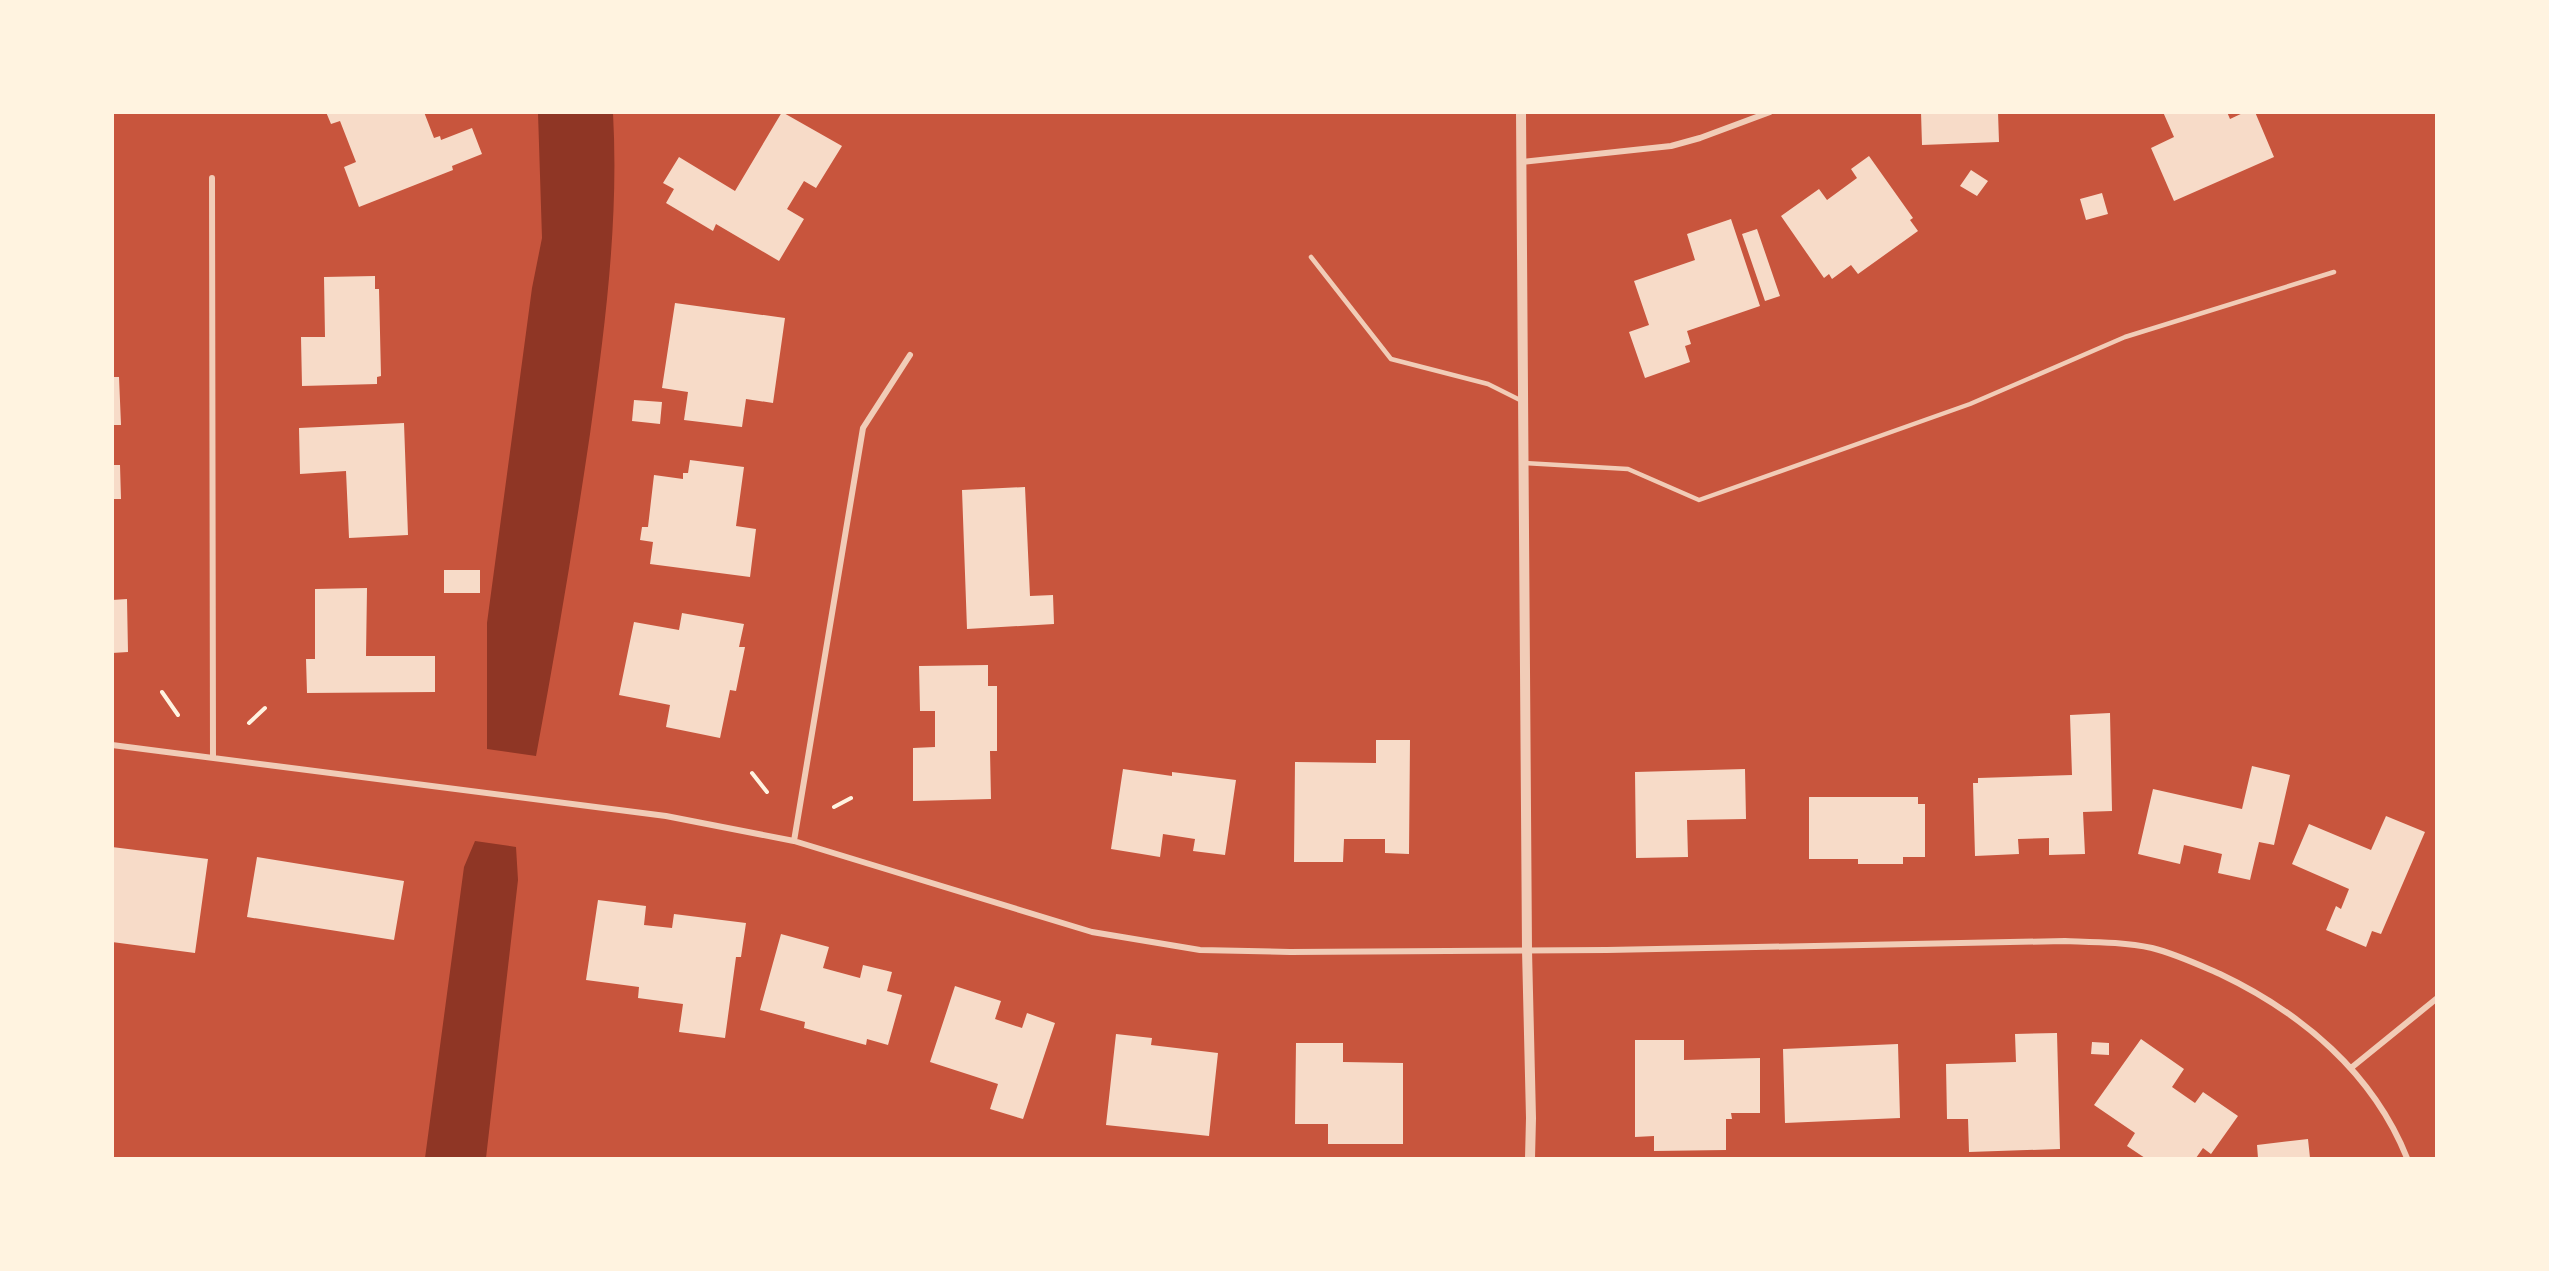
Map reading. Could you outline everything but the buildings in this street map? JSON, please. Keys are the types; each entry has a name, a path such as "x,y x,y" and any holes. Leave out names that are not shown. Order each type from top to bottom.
{"street":[{"path":"1521,112 1527,950 1532,1118 1530,1158"},
{"path":"1522,162 1671,146 1700,138 1770,112"},
{"path":"212,178 213,758"},
{"path":"794,841 863,428 910,355"},
{"path":"112,745 666,816 794,841 1092,932 1146,943 1200,950 1527,950 2065,941 2132,945 2165,952 2198,963 2263,997 2327,1043 2351,1068 2386,1113 2407,1158"},
{"path":"2351,1068 2436,999"}],"lane":[{"path":"1311,257 1391,359 1488,384 1523,402"},
{"path":"1524,463 1628,469 1699,500 1970,404 2125,337 2334,272"}],"path":[{"path":"162,692 178,715"},
{"path":"249,723 265,708"},
{"path":"753,773 766,792"},
{"path":"834,807 851,798"}],"shaded area":[{"path":"538,113 613,113 614,194 601,354 590,434 558,636 536,756 487,749 487,623 532,288 542,238"},
{"path":"475,841 516,847 518,880 486,1158 425,1158 464,867"}]}
